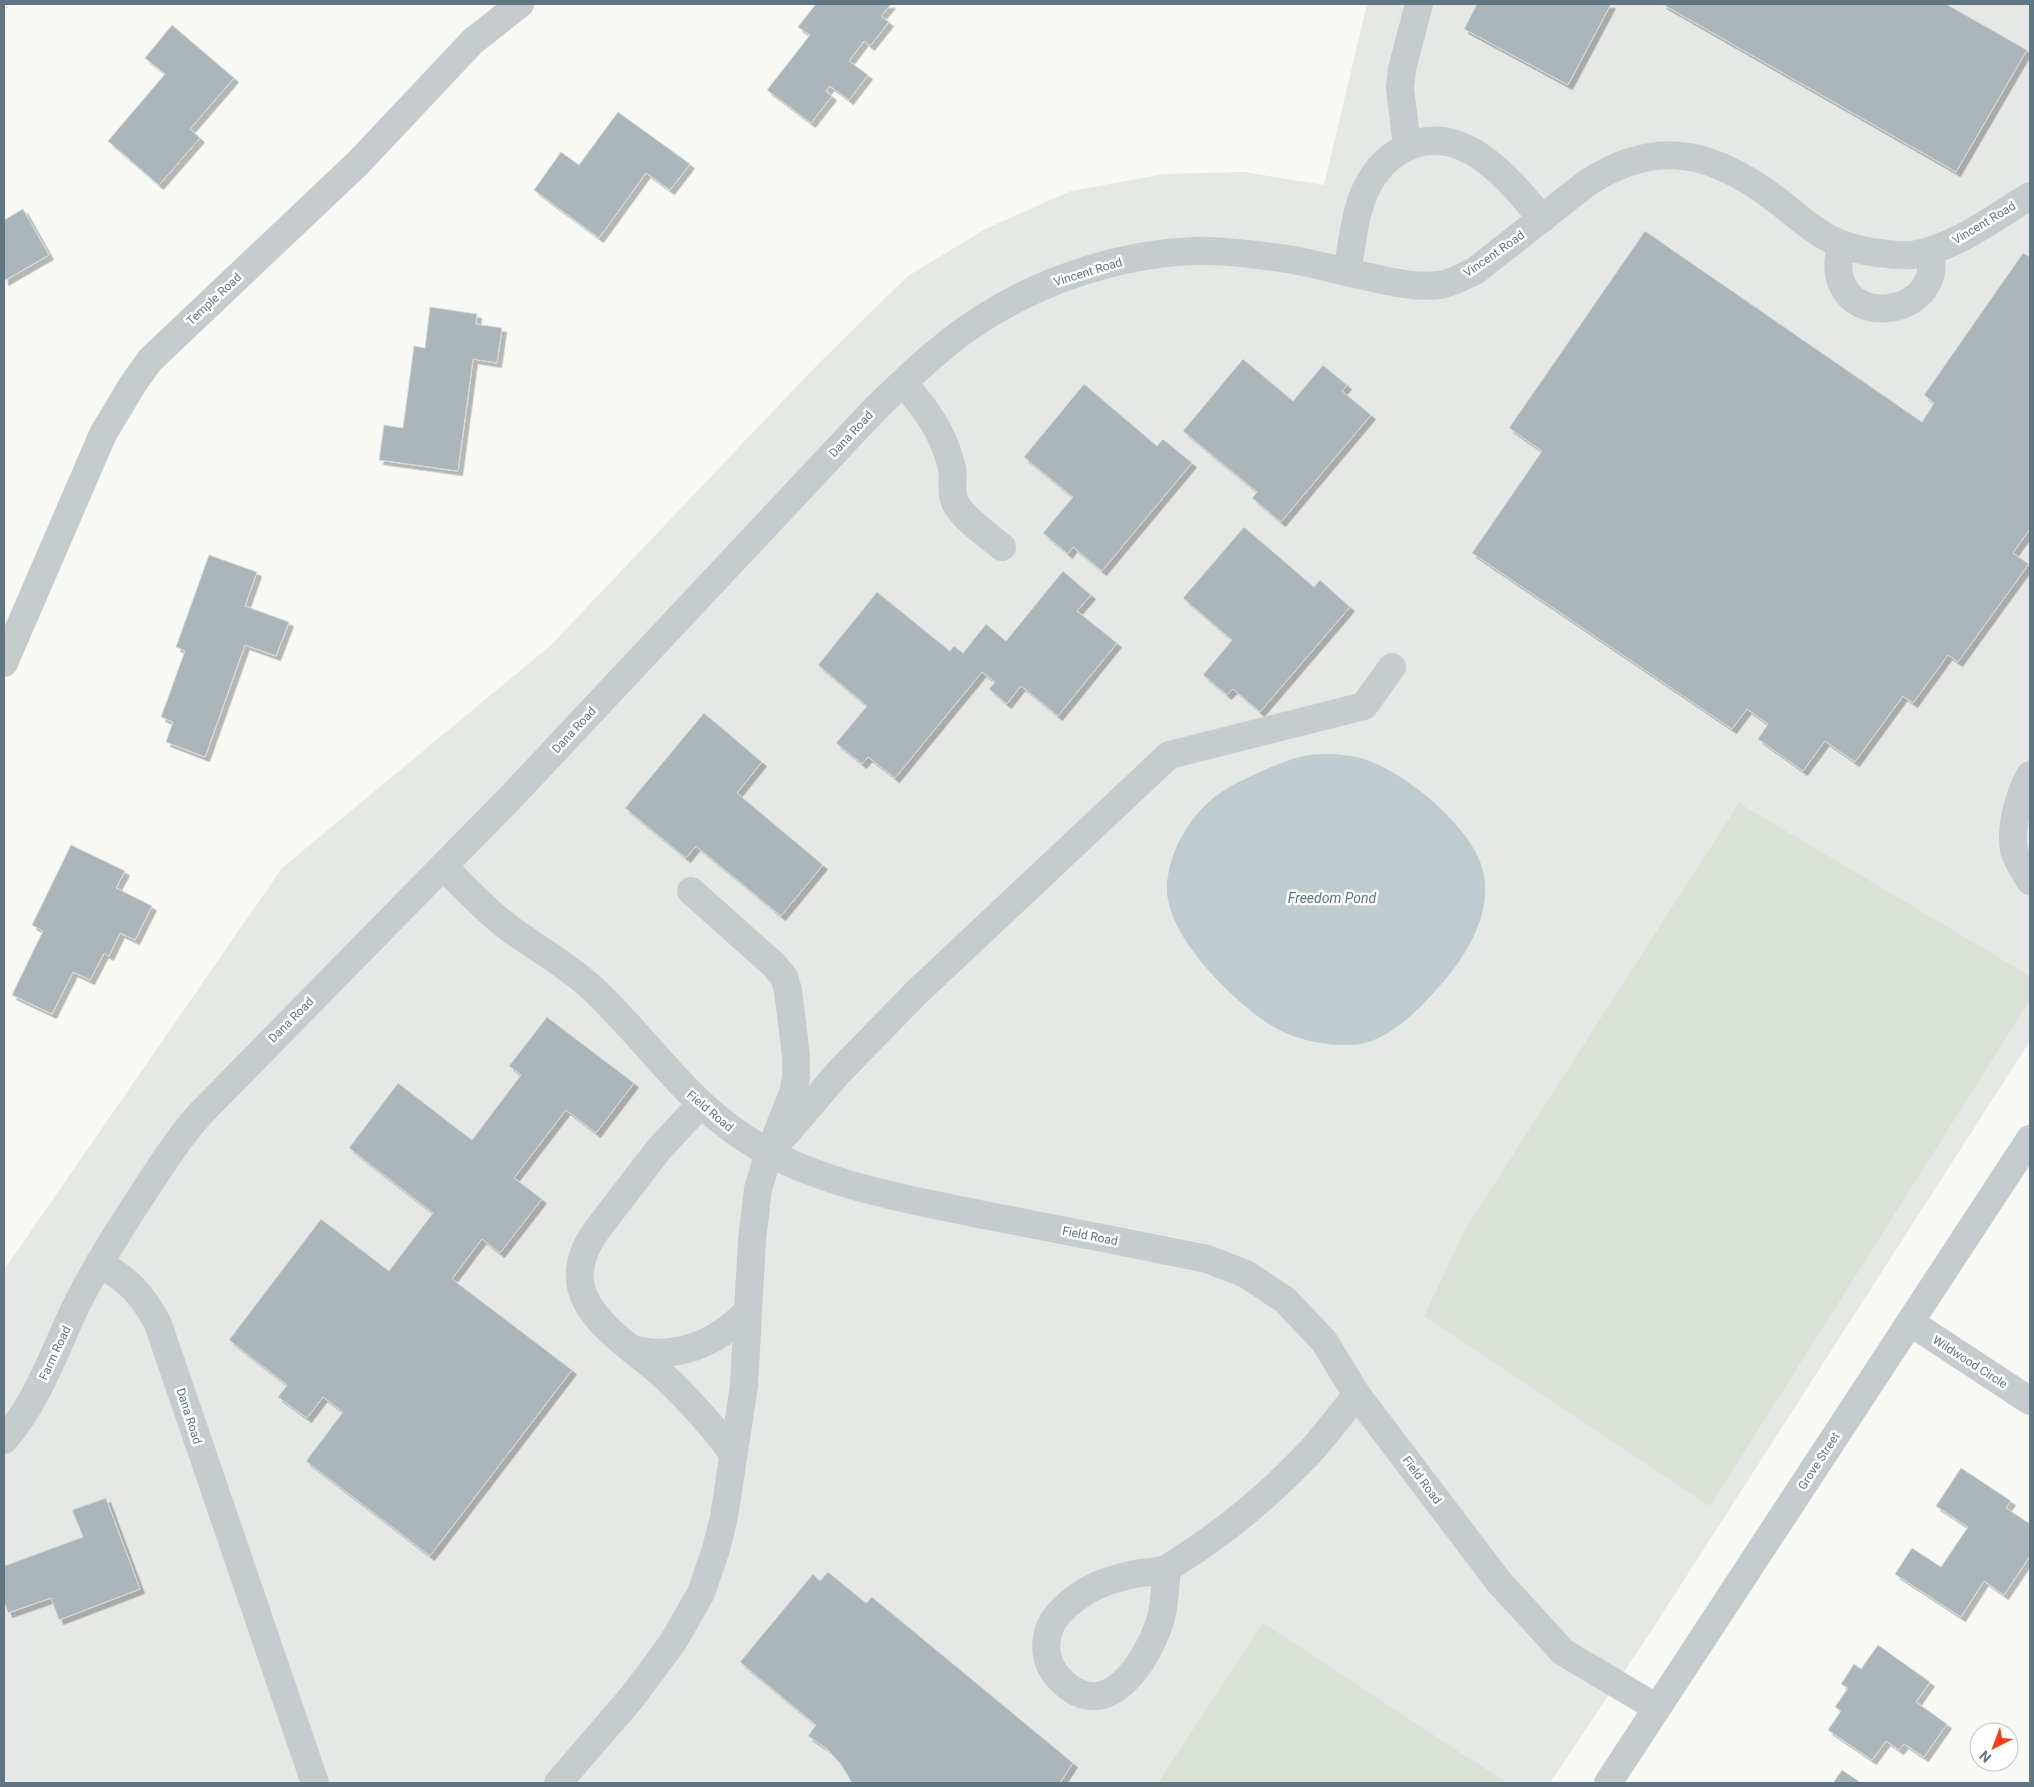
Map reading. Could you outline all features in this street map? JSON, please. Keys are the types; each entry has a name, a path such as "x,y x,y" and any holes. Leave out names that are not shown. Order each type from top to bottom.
{"street":[{"name":"Temple Road","path":"4,663 103,434 150,360 358,163 473,41 520,4"},
{"path":"1407,146 1400,88 1402,69 1419,4"},
{"path":"1347,272 1359,208 1376,172 1388,158 1407,146 1425,141 1442,141 1461,146 1474,153 1499,170 1518,189 1542,219"},
{"name":"Vincent Road","path":"903,383 926,361 983,318 1051,283 1118,262 1155,254 1195,251 1286,259 1398,283 1441,284 1459,279 1475,270 1587,183 1607,170 1627,161 1651,156 1674,155 1698,158 1741,176 1764,190 1819,234 1841,245 1890,254 1910,255 1931,251 1950,244 2030,196"},
{"path":"1841,245 1838,260 1839,274 1844,288 1852,298 1866,306 1882,309 1898,307 1910,302 1920,293 1929,281 1932,267 1931,251"},
{"path":"903,383 918,400 941,434 953,475 952,494 955,503 961,511 1002,547"},
{"name":"Dana Road","path":"315,1783 158,1324 147,1303 133,1286 99,1263 172,1149 200,1114 287,1023 444,867 520,788 876,408 903,383"},
{"path":"769,1153 838,1074 916,993 1169,754 1364,706 1392,667"},
{"path":"2030,775 2025,785 2014,824 2014,851 2030,881"},
{"name":"Field Road","path":"444,867 495,917 590,986 635,1032 679,1084 700,1105 747,1140 769,1153 820,1174 907,1199 1207,1259 1246,1274 1285,1300 1324,1341 1357,1395 1499,1582 1564,1652 1657,1708"},
{"path":"558,1783 655,1668 673,1642 701,1593 716,1549 744,1386 752,1240 758,1189 769,1153 793,1093 796,1077 796,1056 788,990 784,977 773,964 691,891"},
{"path":"700,1105 659,1149 596,1231 587,1244 579,1272 581,1289 587,1304 610,1332 684,1396 733,1454"},
{"name":"Grove Street","path":"1608,1783 2030,1139"},
{"name":"Farm Road","path":"4,1440 27,1409 39,1387 76,1306 99,1263"},
{"path":"630,1348 641,1351 668,1353 701,1345 727,1330 748,1311"},
{"name":"Wildwood Circle","path":"1910,1322 2030,1401"},
{"path":"1167,1569 1161,1617 1144,1655 1131,1676 1118,1688 1102,1695 1082,1694 1070,1688 1053,1671 1047,1653 1047,1636 1051,1624 1059,1613 1084,1591 1099,1583 1116,1577 1167,1569 1228,1525 1285,1478 1324,1437 1357,1395"}],"shaded area":[{"path":"1367,4 2030,4 2030,1041 1657,1622 1550,1783 4,1783 4,1270 282,868 551,645 818,364 908,276 985,229 1071,191 1164,174 1244,172 1324,185"},
{"path":"1739,803 2030,976 2030,1000 1710,1506 1424,1316 1466,1228"},
{"path":"1263,1623 1507,1783 1158,1783"}],"water":[{"name":"Freedom Pond","path":"1309,755 1347,755 1367,760 1389,770 1431,800 1470,842 1479,858 1485,886 1484,905 1479,924 1471,942 1461,959 1437,990 1417,1011 1390,1032 1370,1041 1349,1045 1319,1043 1289,1035 1272,1026 1240,1001 1222,985 1190,947 1178,927 1170,908 1167,889 1171,861 1183,834 1212,799 1240,782 1284,762"}],"building":[{"path":"816,4 891,4 881,16 889,22 870,46 864,41 849,61 868,75 849,100 830,86 826,91 832,96 811,123 767,90 810,35 798,27"},
{"path":"1477,4 1611,4 1568,85 1464,29"},
{"path":"1662,4 1946,4 2027,50 1956,172"},
{"path":"172,25 234,78 190,129 200,138 159,185 108,141 165,74 145,58"},
{"path":"618,112 690,164 670,190 646,173 599,238 534,190 561,152 579,165"},
{"path":"23,209 49,255 4,281 4,220"},
{"path":"1645,231 1922,422 1934,403 1924,395 2023,253 2030,257 2030,529 2013,553 2029,564 1958,662 1948,655 1913,703 1903,696 1855,762 1825,741 1803,771 1758,739 1768,724 1747,709 1732,729 1472,553 1542,451 1509,428"},
{"path":"430,307 477,314 476,324 502,328 497,363 473,359 458,471 379,460 384,425 403,428 414,346 425,348"},
{"path":"1243,359 1293,401 1323,365 1347,385 1342,391 1371,415 1281,522 1252,498 1257,492 1183,431"},
{"path":"1084,384 1157,446 1163,439 1192,463 1102,571 1073,547 1068,554 1043,533 1073,497 1024,457"},
{"path":"1244,527 1314,587 1320,580 1350,607 1260,712 1233,689 1227,695 1203,675 1232,640 1183,598"},
{"path":"209,555 257,572 245,606 289,622 276,656 245,645 205,757 166,742 173,722 161,717 185,651 176,647"},
{"path":"1063,571 1091,595 1077,611 1117,643 1058,716 1021,686 1007,704 989,689 995,682 982,672 895,778 868,757 862,764 836,743 867,706 818,665 877,592 950,651 954,646 963,653 986,624 1006,641"},
{"path":"704,713 762,762 737,793 823,865 781,916 696,846 686,858 625,808"},
{"path":"71,845 125,871 116,888 152,906 135,940 120,933 109,956 104,953 90,980 73,972 52,1014 12,995 43,931 32,925"},
{"path":"547,1017 634,1083 596,1133 566,1110 514,1178 542,1199 500,1253 482,1239 452,1279 572,1370 430,1556 306,1461 343,1412 323,1397 307,1418 278,1397 287,1385 229,1340 321,1219 389,1271 433,1213 349,1148 398,1083 472,1140 521,1075 509,1066"},
{"path":"1961,1468 2011,1501 2006,1508 2030,1524 2030,1556 2004,1595 1984,1581 1961,1617 1895,1574 1912,1548 1941,1567 1968,1527 1936,1506"},
{"path":"106,1498 140,1589 59,1620 51,1598 8,1613 4,1601 4,1566 83,1537 72,1510"},
{"path":"828,1572 866,1603 872,1597 1073,1763 1060,1783 852,1783 840,1763 827,1749 808,1736 816,1725 740,1662 813,1574 820,1581"},
{"path":"1878,1645 1930,1682 1916,1702 1947,1724 1924,1757 1904,1744 1899,1750 1886,1741 1872,1760 1828,1730 1841,1711 1835,1707 1848,1688 1841,1684 1854,1664 1861,1669"},
{"path":"1842,1770 1861,1783 1833,1783"}]}
